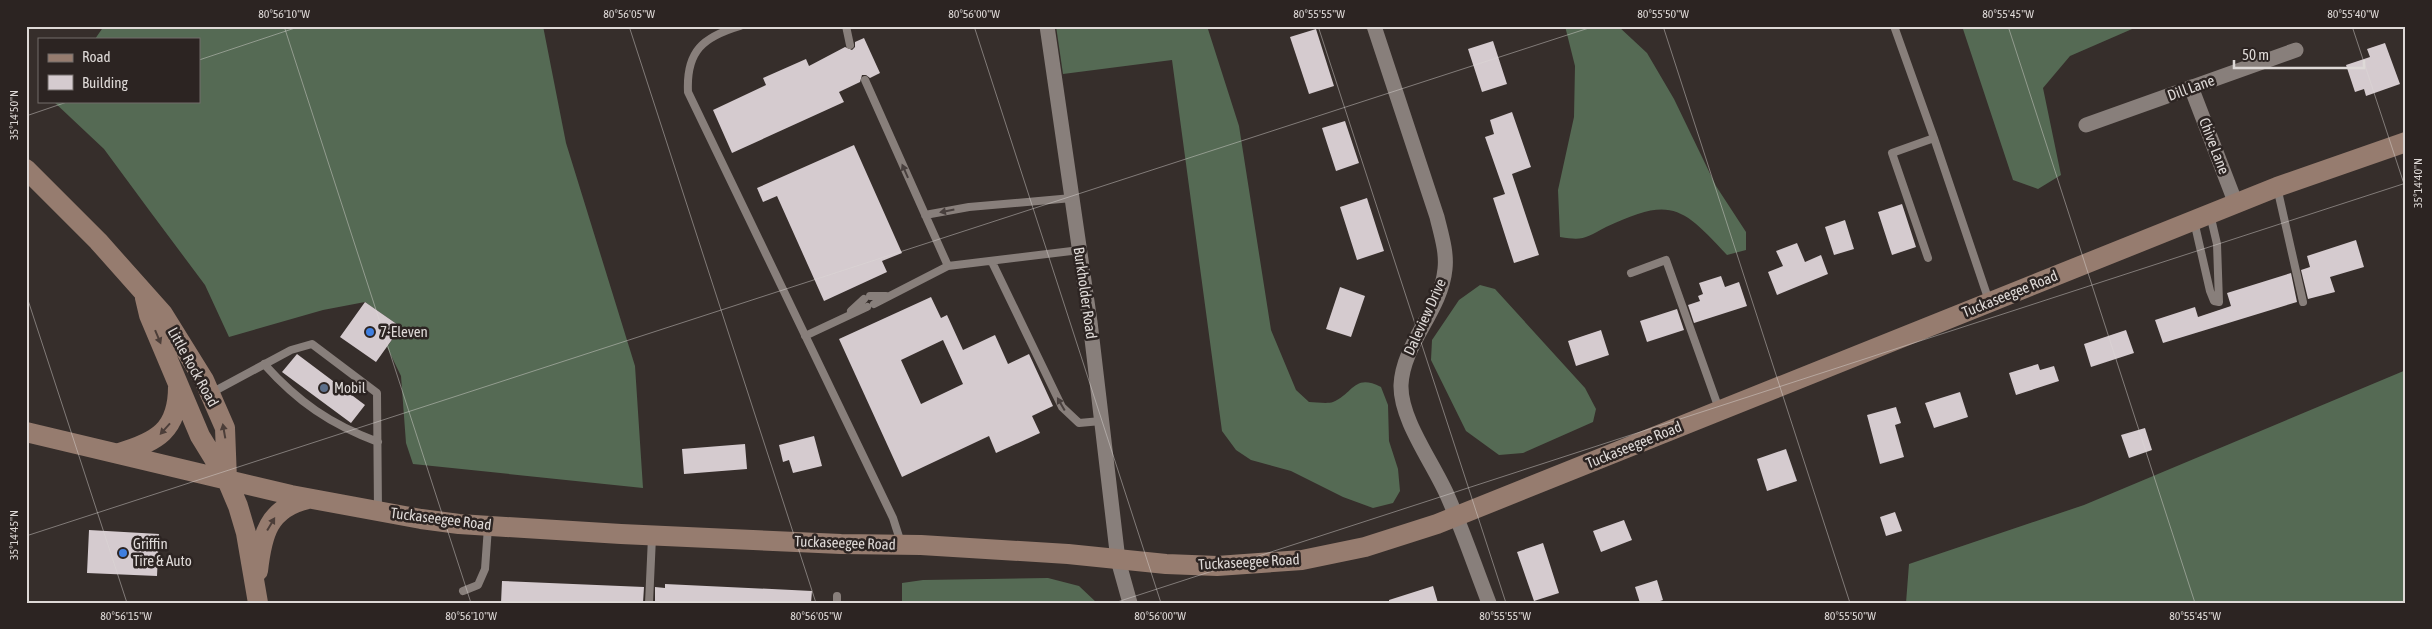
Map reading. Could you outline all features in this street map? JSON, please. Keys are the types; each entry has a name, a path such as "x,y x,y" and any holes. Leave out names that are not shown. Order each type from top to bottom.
{"street":[{"name":"Burkholder Road","path":"1047,26 1080,250 1118,560 1130,603"},
{"name":"Daleview Drive","path":"1374,26 1437,217 1444,246 1444,276 1404,363 1401,385 1408,416 1448,496 1489,603"},
{"name":"Dill Lane","path":"2086,125 2296,50"},
{"name":"Chive Lane","path":"2191,88 2236,204"},
{"name":"Tuckaseegee Road","path":"26,432 310,499 420,520 488,526 652,535 1068,554 1118,560 1217,566 1302,560 1365,547 1455,517 2277,187 2406,142"},
{"name":"Little Rock Road","path":"26,169 98,241 163,314 211,393 225,428 227,480"},
{"name":"Little Rock Road","path":"143,291 149,315 200,436 227,480 246,532 257,595"},
{"path":"119,453 152,440 170,426 175,416 178,402 178,384"},
{"path":"257,595 260,554 271,522 282,509 294,502 310,499"}],"lane":[{"path":"740,26 706,40 693,55 687,73 688,92 893,518 902,545"},
{"path":"846,26 850,45"},
{"path":"1894,26 1989,302"},
{"path":"865,80 948,266"},
{"path":"1928,258 1892,154 1934,138"},
{"path":"2277,187 2303,302"},
{"path":"925,215 969,207 1072,198"},
{"path":"2202,218 2217,244 2219,302 2214,302 2210,291 2202,218"},
{"path":"805,336 846,316 869,301 888,296 948,266 1080,250"},
{"path":"1631,273 1666,260 1719,411"},
{"path":"992,262 1062,407 1079,423 1101,421"},
{"path":"211,393 291,350 312,344 377,392 378,512"},
{"path":"264,364 287,390 315,411 350,431 378,442"},
{"path":"463,591 478,585 485,569 488,526"},
{"path":"649,603 652,535"}],"green space":[{"path":"104,26 543,26 566,143 635,366 643,488 413,464 406,443 401,376 387,347 401,327 365,302 323,310 229,337 205,285 104,149 54,102 200,102 200,38 96,38"},
{"path":"1056,26 1207,26 1239,126 1271,330 1296,390 1309,402 1333,402 1359,383 1372,383 1381,387 1388,405 1389,441 1398,469 1400,491 1393,503 1373,508 1343,497 1291,471 1251,460 1236,450 1222,431 1172,60 1063,74"},
{"path":"1565,26 1618,26 1647,53 1674,99 1716,186 1746,232 1746,250 1727,255 1698,225 1685,216 1673,211 1660,209 1628,218 1584,238 1560,237 1558,190 1574,117 1575,66"},
{"path":"1962,26 2139,26 2070,56 2043,88 2061,175 2038,189 2013,180"},
{"path":"1480,285 1495,289 1585,388 1596,409 1593,422 1523,453 1499,455 1466,431 1431,360 1432,340 1459,300"},
{"path":"2406,370 2406,603 1906,603 1909,564 2084,505"},
{"path":"1048,578 1079,586 1097,603 902,602 902,583 923,580"}],"building":[{"path":"1316,29 1334,86 1309,94 1290,37"},
{"path":"864,38 880,73 870,78 862,75 860,82 839,92 844,102 732,153 713,110 766,85 763,78 806,59 809,66 845,47 852,50 855,47 855,42"},
{"path":"1493,41 1507,84 1482,92 1468,49"},
{"path":"2385,43 2400,84 2366,96 2364,89 2355,92 2346,65 2370,57 2367,49"},
{"path":"1512,112 1531,167 1512,174 1539,255 1514,263 1493,198 1505,194 1485,137 1494,134 1490,120"},
{"path":"1345,121 1359,163 1336,171 1322,128"},
{"path":"854,145 902,253 882,261 887,272 824,301 777,196 763,202 757,188"},
{"path":"1367,198 1384,251 1357,260 1340,207"},
{"path":"1902,204 1916,247 1892,255 1878,212"},
{"path":"1845,220 1854,249 1834,255 1825,227"},
{"path":"2356,240 2364,267 2330,277 2335,292 2308,299 2301,270 2310,267 2307,256"},
{"path":"1797,243 1805,262 1821,255 1828,274 1777,295 1768,272 1783,266 1776,251"},
{"path":"2291,273 2297,302 2163,343 2155,320 2195,307 2198,317 2231,306 2227,293"},
{"path":"1721,276 1725,287 1739,282 1747,306 1694,323 1688,305 1700,301 1698,296 1703,294 1699,283"},
{"path":"1340,287 1365,296 1351,337 1326,329"},
{"path":"931,297 941,318 947,315 963,350 995,335 1008,364 1029,354 1053,406 1032,416 1040,433 996,453 989,436 902,477 839,339","holes":["943,340 963,384 921,404 901,360"]},
{"name":"7-Eleven","path":"365,302 401,327 376,362 340,337"},
{"path":"1677,309 1684,330 1647,342 1640,321"},
{"path":"1601,330 1609,355 1576,366 1568,341"},
{"path":"2126,330 2134,353 2091,367 2084,344"},
{"name":"Mobil","path":"297,354 365,405 351,423 282,372"},
{"path":"2038,364 2040,370 2054,366 2059,381 2016,395 2009,373"},
{"path":"1960,392 1968,417 1934,428 1925,403"},
{"path":"1896,407 1901,423 1895,425 1904,457 1880,464 1867,415"},
{"path":"2145,428 2152,450 2129,458 2121,435"},
{"path":"814,436 822,466 793,473 789,460 783,462 779,445"},
{"path":"745,444 747,469 684,474 682,449"},
{"path":"1786,449 1797,481 1767,491 1757,459"},
{"path":"1895,512 1902,531 1886,536 1880,517"},
{"path":"1624,520 1632,540 1601,552 1593,531"},
{"name":"Griffin Tire & Auto","path":"89,530 159,534 157,576 87,573"},
{"path":"1543,543 1559,593 1534,601 1517,552"},
{"path":"1657,580 1663,600 1654,603 1640,603 1635,587"},
{"path":"502,581 644,587 643,603 501,603"},
{"path":"665,584 812,591 811,603 655,603 655,587 665,588"},
{"path":"1433,586 1438,603 1389,603 1389,600"}],"place":[{"name":"7-Eleven","path":"370,332"},
{"name":"Mobil","path":"324,388"},
{"name":"Griffin Tire & Auto","path":"123,553"}]}
